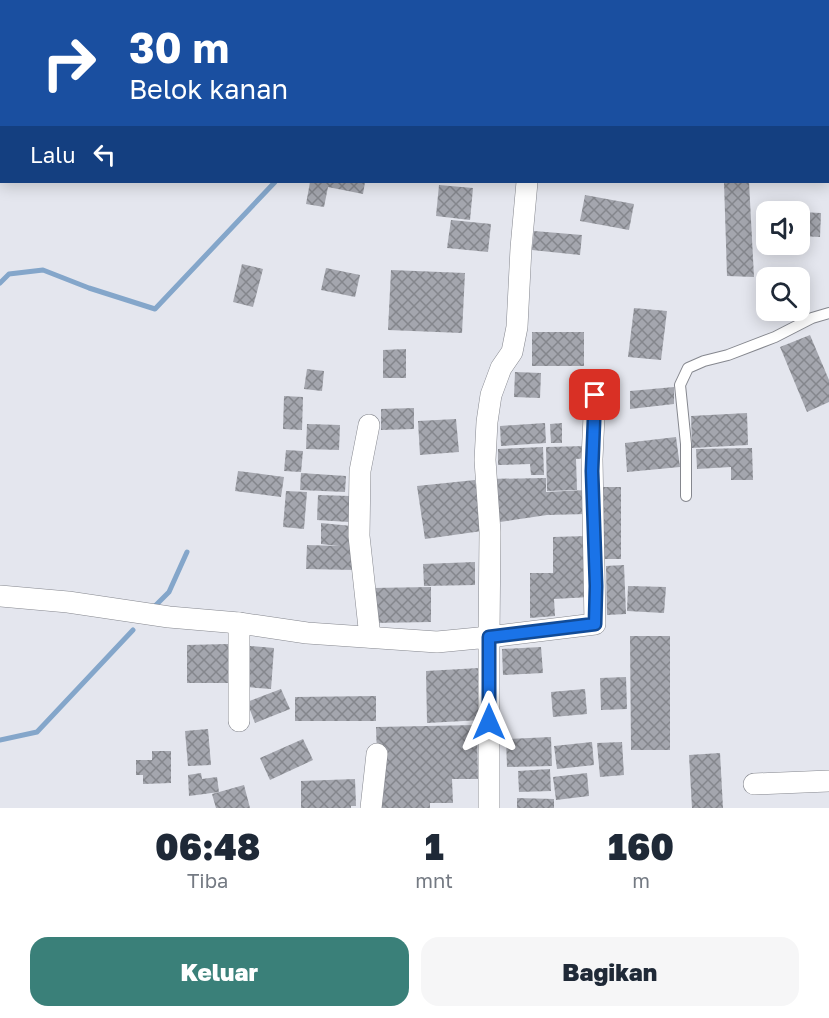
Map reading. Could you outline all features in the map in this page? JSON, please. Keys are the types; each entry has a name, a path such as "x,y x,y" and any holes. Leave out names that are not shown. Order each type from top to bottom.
{"street":[{"path":"489,808 490,532 485,460 487,422 491,395 501,369 512,352 517,327 527,183"},
{"path":"0,596 68,602 169,617 239,623 307,633 437,642 595,624 592,476 595,395"},
{"path":"369,425 360,471 359,537 370,637"},
{"path":"239,623 239,721"},
{"path":"371,808 377,754"},
{"path":"754,784 829,781"}],"lane":[{"path":"686,496 686,444 680,385 688,368 775,337 812,318 829,313"}],"building":[{"path":"310,183 365,183 363,194 328,187 324,207 306,204"},
{"path":"724,183 749,183 754,277 727,276"},
{"path":"439,185 473,188 470,220 436,216"},
{"path":"585,195 634,204 629,230 580,221"},
{"path":"810,212 821,213 820,237 810,236"},
{"path":"451,220 491,224 488,252 447,248"},
{"path":"534,231 582,235 580,255 532,250"},
{"path":"242,264 263,269 253,307 233,302"},
{"path":"326,268 360,275 355,297 321,290"},
{"path":"391,270 465,273 462,333 388,330"},
{"path":"634,308 667,311 661,360 628,357"},
{"path":"532,332 584,332 584,366 532,366"},
{"path":"810,335 829,380 829,402 807,412 780,347"},
{"path":"406,349 406,378 383,378 383,350"},
{"path":"307,369 324,371 322,391 304,389"},
{"path":"515,372 541,373 540,398 514,397"},
{"path":"674,387 674,404 630,409 630,391"},
{"path":"284,396 303,397 302,430 283,429"},
{"path":"414,408 414,429 381,430 381,409"},
{"path":"747,413 748,445 692,448 691,416"},
{"path":"456,419 459,452 420,455 418,421"},
{"path":"545,423 546,443 501,446 500,426"},
{"path":"562,423 562,443 551,443 550,424"},
{"path":"307,424 340,425 339,450 306,449"},
{"path":"676,437 680,467 627,472 625,443"},
{"path":"587,446 587,458 576,459 577,490 547,491 546,447"},
{"path":"543,447 544,475 531,475 530,464 498,465 498,449"},
{"path":"752,448 753,480 731,480 731,467 697,469 696,449"},
{"path":"286,450 303,451 301,472 284,471"},
{"path":"238,471 284,477 281,497 235,491"},
{"path":"301,473 346,476 345,492 300,490"},
{"path":"546,478 546,492 587,490 587,514 547,515 500,522 488,479"},
{"path":"475,480 482,531 425,539 417,486"},
{"path":"597,487 621,487 621,559 597,559"},
{"path":"286,491 307,492 304,529 283,527"},
{"path":"318,495 350,496 349,522 317,520"},
{"path":"321,523 352,526 354,570 306,569 307,545 339,546 321,544"},
{"path":"588,536 590,597 554,599 555,616 530,618 530,573 553,573 553,537"},
{"path":"475,562 475,585 424,586 423,564"},
{"path":"624,565 626,614 607,615 606,566"},
{"path":"628,586 666,587 664,613 627,611"},
{"path":"431,587 431,622 372,623 372,588"},
{"path":"630,636 670,636 670,750 631,750"},
{"path":"228,644 228,683 187,683 187,645"},
{"path":"250,646 274,648 271,689 246,687"},
{"path":"541,647 543,673 503,675 502,649"},
{"path":"479,668 482,720 427,723 426,671"},
{"path":"626,677 627,709 601,710 600,678"},
{"path":"281,689 290,709 255,723 247,702"},
{"path":"585,689 587,714 553,717 551,692"},
{"path":"376,696 376,721 295,721 295,697"},
{"path":"477,725 478,779 452,779 453,803 430,803 430,808 379,808 376,727"},
{"path":"208,729 211,765 188,766 185,731"},
{"path":"551,737 552,766 507,767 506,739"},
{"path":"303,739 313,760 270,780 260,758"},
{"path":"592,742 594,765 557,769 554,746"},
{"path":"622,742 624,775 600,777 597,743"},
{"path":"152,751 171,751 171,783 143,784 143,775 136,775 136,760 152,760"},
{"path":"720,753 723,808 692,808 689,755"},
{"path":"550,769 551,791 519,792 518,771"},
{"path":"201,773 202,779 217,777 219,792 189,796 188,775"},
{"path":"587,773 589,796 556,800 553,777"},
{"path":"355,779 356,806 351,806 351,808 301,808 301,781"},
{"path":"244,785 250,808 216,808 212,794"},
{"path":"517,798 554,799 554,808 517,808"}],"waterway":[{"path":"0,283 9,274 43,270 89,288 155,309 274,183"},
{"path":"155,606 169,592 187,552"},
{"path":"0,740 37,732 133,630"}],"route":[{"path":"489,722 489,637 595,624 592,471 595,395"}]}
